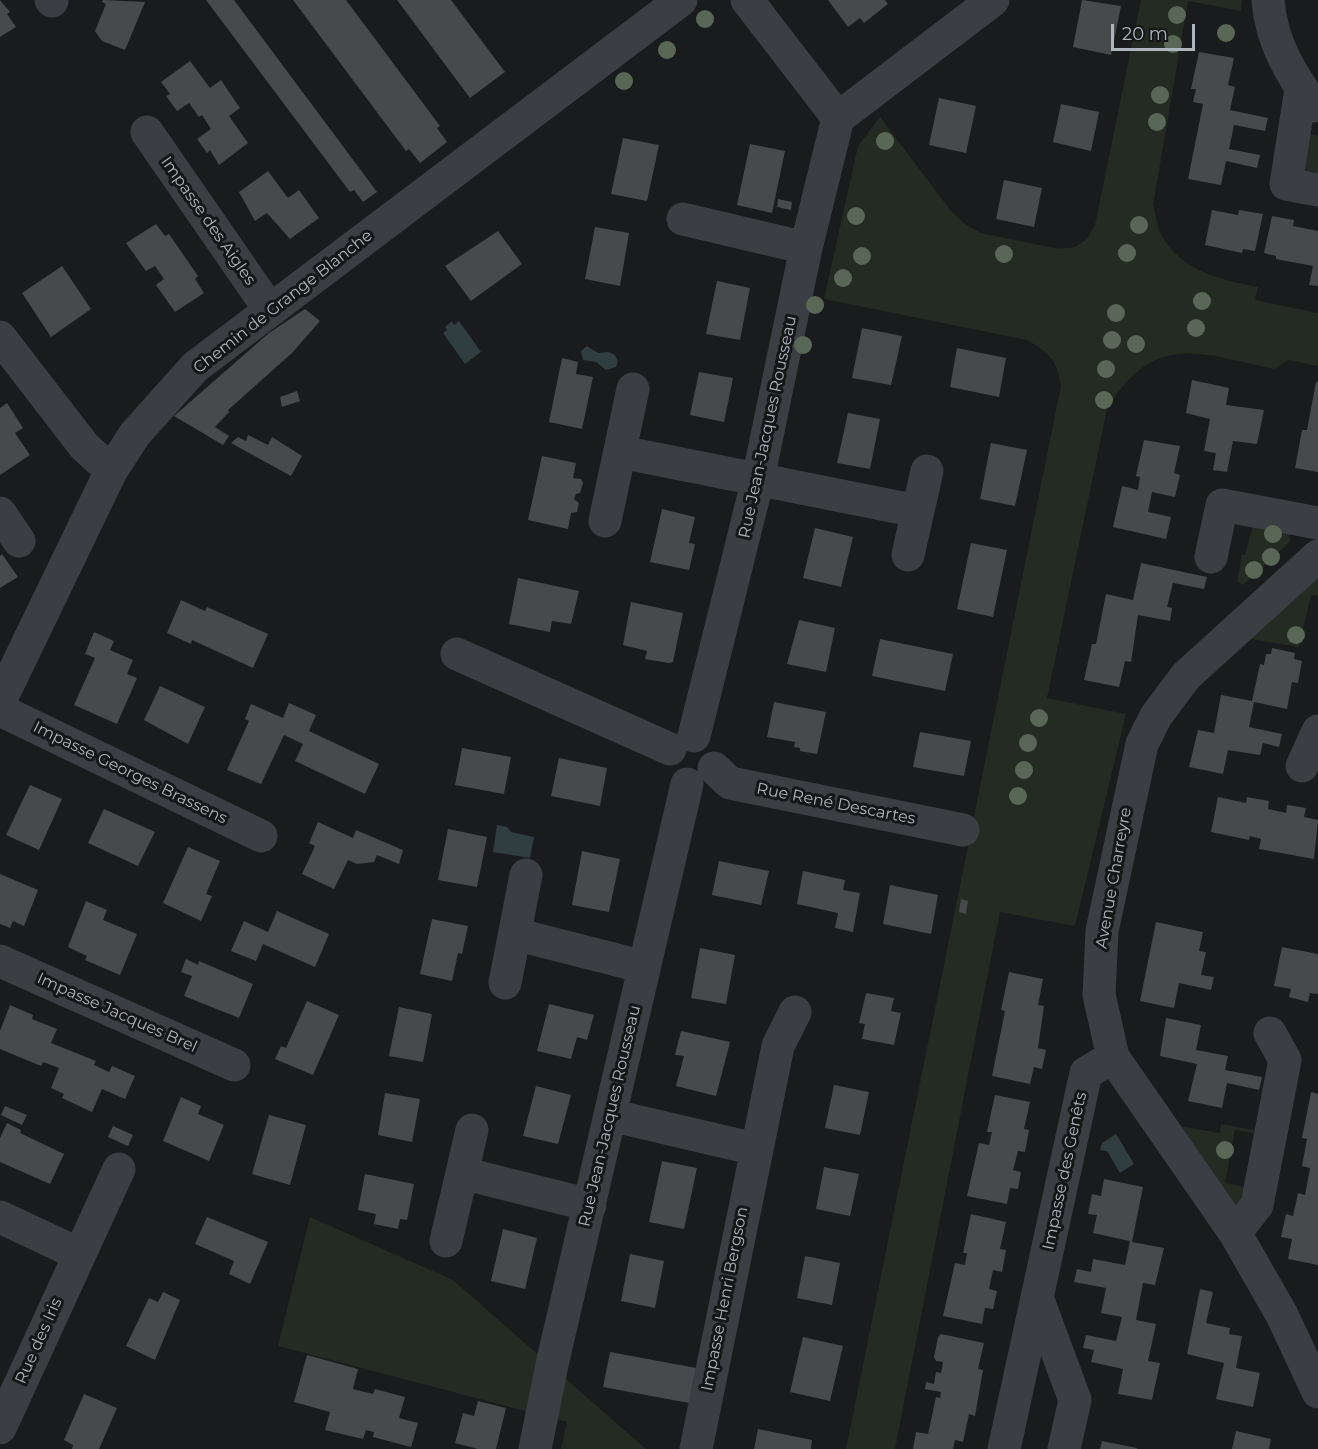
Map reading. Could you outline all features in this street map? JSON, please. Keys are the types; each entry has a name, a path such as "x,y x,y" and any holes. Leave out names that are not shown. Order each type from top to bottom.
{"street":[{"name":"Chemin de Grange Blanche","path":"1,699 111,471 135,434 195,367 681,0"},
{"path":"747,0 838,118 993,0"},
{"path":"1268,0 1269,24 1279,52 1310,101 1286,184 1318,190"},
{"name":"Rue Jean-Jacques Rousseau","path":"682,743 758,479 806,248 838,118"},
{"name":"Impasse des Aigles","path":"147,132 270,310"},
{"path":"683,219 806,248"},
{"path":"3,346 84,446 111,471"},
{"path":"605,521 633,389"},
{"path":"621,452 917,511"},
{"path":"908,555 927,471"},
{"path":"1211,557 1222,505 1318,524"},
{"path":"0,513 19,541"},
{"name":"Avenue Charreyre","path":"1318,556 1186,676 1156,716 1142,744 1102,931 1099,995 1113,1057 1235,1233 1282,1314 1318,1392"},
{"path":"457,654 682,743 701,738 712,747 715,754 700,776"},
{"name":"Impasse Georges Brassens","path":"1,699 261,836"},
{"path":"1302,766 1318,731"},
{"name":"Rue Jean-Jacques Rousseau","path":"535,1449 644,967 700,776"},
{"name":"Rue René Descartes","path":"700,776 963,830"},
{"path":"505,983 526,875"},
{"path":"515,934 644,967"},
{"name":"Impasse Jacques Brel","path":"0,961 234,1065"},
{"name":"Impasse Henri Bergson","path":"696,1449 755,1149 778,1046 795,1012"},
{"path":"1235,1233 1257,1205 1285,1060 1270,1033"},
{"name":"Impasse des Genêts","path":"1004,1449 1086,1073 1113,1057"},
{"path":"610,1115 755,1149"},
{"path":"446,1241 472,1130"},
{"name":"Rue des Iris","path":"0,1428 119,1169"},
{"path":"462,1173 590,1205"},
{"path":"0,1217 79,1254"},
{"path":"1038,1300 1075,1401 1064,1449"}],"shaded area":[{"path":"1141,0 1242,0 1241,11 1188,1 1153,205 1162,236 1170,248 1191,266 1217,277 1258,287 1255,300 1318,313 1318,366 1288,360 1274,369 1201,354 1180,354 1161,358 1142,368 1125,384 1107,409 1047,698 1126,714 1075,926 1000,912 895,1449 846,1449 1061,386 1057,369 1051,358 1027,340 824,299 858,146 880,117 951,211 966,225 981,233 1059,249 1075,247 1087,239 1095,225"},
{"path":"1308,135 1318,136 1318,182 1298,168"},
{"path":"452,321 454,325 459,321 481,352 465,364 443,333 447,330 445,327"},
{"path":"587,346 598,353 609,352 615,355 618,361 616,367 606,370 596,362 583,360 581,351"},
{"path":"1253,526 1289,531 1290,542 1243,585 1237,582 1242,555 1245,555"},
{"path":"1318,576 1318,596 1311,595 1299,647 1251,639"},
{"path":"497,825 507,827 511,832 534,837 530,858 493,852"},
{"path":"1221,1124 1260,1131 1259,1134 1235,1130 1225,1183 1244,1187 1248,1191 1240,1204 1235,1205 1179,1126 1220,1133"},
{"path":"1116,1134 1134,1164 1120,1173 1107,1151 1100,1150 1102,1143"},
{"path":"310,1217 453,1280 646,1449 561,1449 567,1422 278,1346"}],"building":[{"path":"0,0 10,12 7,14 16,27 0,37"},
{"path":"103,0 145,2 125,50 102,41 95,31 106,4 102,2"},
{"path":"206,0 234,0 377,192 363,202 354,190 350,192"},
{"path":"293,0 346,0 440,126 437,128 447,142 420,163 409,149 406,151"},
{"path":"397,0 451,0 505,72 470,98"},
{"path":"828,0 885,0 888,4 864,23 860,18 848,27"},
{"path":"1082,0 1121,6 1111,55 1073,47"},
{"path":"1199,52 1234,58 1228,85 1235,87 1230,110 1268,118 1265,131 1234,125 1229,149 1260,155 1257,168 1226,161 1221,185 1188,179 1203,104 1193,102 1196,89 1191,89"},
{"path":"190,61 210,88 221,80 240,108 229,116 248,143 219,165 210,150 207,153 197,139 211,129 202,115 199,117 189,103 177,111 166,96 170,94 161,82"},
{"path":"939,98 976,106 966,153 929,145"},
{"path":"1061,104 1099,112 1091,151 1053,142"},
{"path":"623,138 659,145 647,201 611,194"},
{"path":"750,144 785,151 772,213 737,205"},
{"path":"268,171 288,198 299,190 319,218 290,239 267,213 255,221 239,192"},
{"path":"1004,180 1042,188 1034,227 996,219"},
{"path":"778,199 792,202 791,210 777,207"},
{"path":"1212,210 1238,215 1239,210 1263,214 1255,251 1243,249 1242,253 1205,245"},
{"path":"1272,216 1294,220 1293,226 1318,231 1318,286 1309,285 1313,266 1276,259 1276,256 1264,253"},
{"path":"156,224 165,236 169,234 198,276 195,279 204,293 175,312 156,285 164,279 155,266 146,271 126,243"},
{"path":"595,227 629,233 620,286 585,279"},
{"path":"498,231 522,264 471,301 445,266"},
{"path":"62,266 91,309 51,337 22,293"},
{"path":"717,281 750,288 740,340 706,334"},
{"path":"305,309 320,321 292,353 228,410 229,412 215,427 229,436 223,445 174,416 269,333"},
{"path":"862,328 902,336 891,385 852,378"},
{"path":"957,348 1006,358 999,397 950,387"},
{"path":"562,358 578,362 576,374 593,377 582,429 549,422"},
{"path":"699,372 733,378 724,422 690,415"},
{"path":"1192,380 1229,388 1226,405 1264,410 1257,444 1233,441 1227,472 1213,470 1216,453 1204,451 1210,419 1186,413"},
{"path":"1316,382 1318,382 1318,472 1295,468 1302,430 1307,430"},
{"path":"297,391 300,401 282,407 280,397"},
{"path":"7,403 23,428 15,433 30,455 0,475 0,408"},
{"path":"848,413 880,419 870,469 837,463"},
{"path":"248,435 268,445 272,437 302,456 291,476 231,443 238,437 246,441"},
{"path":"1144,440 1180,446 1174,473 1180,475 1175,497 1152,492 1148,512 1171,517 1166,539 1113,527 1122,486 1138,490 1140,477 1136,476"},
{"path":"991,443 1027,450 1015,506 980,499"},
{"path":"542,456 576,463 573,478 581,479 583,483 580,493 576,494 574,499 579,503 577,512 571,513 568,529 528,520"},
{"path":"662,509 695,517 689,543 695,544 689,570 650,562"},
{"path":"815,528 853,537 841,587 803,578"},
{"path":"971,543 1007,550 993,617 957,609"},
{"path":"2,554 18,577 0,588 0,556"},
{"path":"1141,563 1207,577 1204,589 1173,583 1167,607 1172,608 1170,621 1138,615 1131,662 1125,661 1119,687 1084,680 1092,644 1096,644 1106,594 1133,600"},
{"path":"518,578 579,591 571,624 552,621 550,632 509,624"},
{"path":"181,600 205,611 207,607 268,634 253,668 192,640 191,644 167,633"},
{"path":"631,602 683,613 673,662 645,659 647,651 623,645"},
{"path":"799,620 835,628 826,672 787,664"},
{"path":"94,632 114,641 110,650 133,660 127,674 137,678 117,724 74,705 95,658 85,654"},
{"path":"880,639 953,654 945,691 872,676"},
{"path":"1272,648 1295,653 1294,659 1302,661 1298,683 1292,682 1287,709 1254,702 1249,727 1282,734 1279,747 1263,743 1260,755 1228,750 1223,774 1189,767 1198,730 1214,733 1221,695 1252,701 1260,664 1264,665 1266,654 1271,654"},
{"path":"160,686 205,707 188,744 144,720"},
{"path":"774,702 826,712 817,754 800,751 800,748 794,747 795,742 767,737"},
{"path":"289,703 316,715 309,731 379,764 365,794 295,761 303,744 284,735 261,784 227,770 249,721 245,719 251,704 283,718"},
{"path":"920,732 971,741 964,776 913,767"},
{"path":"462,748 511,757 504,794 455,785"},
{"path":"559,758 607,768 600,806 551,796"},
{"path":"30,785 62,799 39,850 6,835"},
{"path":"1218,797 1246,803 1247,797 1269,801 1268,809 1286,813 1287,805 1306,808 1304,817 1318,820 1314,859 1259,849 1261,839 1250,836 1249,840 1211,832"},
{"path":"104,809 155,832 138,866 88,843"},
{"path":"318,822 353,838 356,830 403,850 399,864 377,855 374,862 357,864 348,860 334,889 302,874 315,846 309,843"},
{"path":"448,829 487,837 477,887 438,880"},
{"path":"188,847 220,861 206,894 212,896 201,921 163,903"},
{"path":"582,851 620,859 609,912 572,905"},
{"path":"719,861 769,871 761,905 712,895"},
{"path":"803,871 845,880 843,890 860,893 853,932 835,928 838,913 797,904"},
{"path":"0,874 38,890 24,926 13,921 10,928 0,924"},
{"path":"890,885 938,895 931,934 883,924"},
{"path":"961,899 968,901 966,914 959,912"},
{"path":"86,901 107,910 103,920 137,934 120,975 85,960 87,956 68,947"},
{"path":"277,911 329,934 315,967 263,944 256,961 231,951 244,921 268,932"},
{"path":"432,919 468,926 462,954 458,953 452,981 420,974"},
{"path":"1156,922 1203,932 1199,951 1206,952 1201,975 1214,977 1211,990 1179,983 1174,1008 1140,1001"},
{"path":"1282,947 1318,954 1318,994 1310,993 1308,1002 1289,997 1291,989 1274,986"},
{"path":"700,948 735,955 726,1004 691,998"},
{"path":"186,959 198,965 199,961 253,984 239,1018 184,996 192,976 181,972"},
{"path":"1009,972 1043,979 1038,1005 1044,1006 1038,1048 1046,1050 1042,1069 1034,1067 1030,1084 992,1076 1005,1011 1001,1010"},
{"path":"866,993 894,998 891,1011 901,1013 894,1045 862,1039 865,1024 859,1023"},
{"path":"307,1001 339,1015 313,1075 275,1059 281,1046 286,1048"},
{"path":"549,1004 594,1015 587,1040 577,1037 571,1059 537,1051"},
{"path":"10,1005 33,1015 32,1019 57,1029 51,1043 96,1061 94,1065 109,1072 112,1066 135,1076 125,1099 102,1089 92,1112 62,1098 64,1094 51,1088 59,1068 43,1062 41,1066 0,1049 0,1031"},
{"path":"399,1007 432,1014 423,1062 389,1056"},
{"path":"1166,1018 1201,1025 1196,1050 1228,1056 1225,1070 1262,1077 1259,1090 1227,1083 1222,1108 1188,1101 1197,1064 1160,1056"},
{"path":"681,1031 730,1042 716,1096 676,1086 684,1056 675,1055"},
{"path":"834,1085 869,1092 860,1135 825,1128"},
{"path":"536,1086 571,1095 558,1144 523,1136"},
{"path":"1311,1092 1318,1094 1318,1265 1288,1259 1292,1239 1281,1237 1286,1214 1293,1216 1298,1193 1305,1195 1310,1168 1302,1166 1307,1139 1302,1138"},
{"path":"385,1093 420,1099 412,1142 378,1135"},
{"path":"995,1095 1030,1102 1024,1129 1029,1130 1025,1152 1018,1151 1013,1170 1021,1172 1018,1189 1010,1188 1007,1204 967,1196 979,1143 989,1145 992,1132 987,1132"},
{"path":"181,1097 201,1106 198,1114 224,1125 209,1161 163,1141"},
{"path":"5,1106 27,1115 22,1125 1,1115"},
{"path":"269,1115 306,1125 290,1185 252,1174"},
{"path":"7,1123 21,1130 20,1133 64,1154 50,1184 0,1162 0,1138"},
{"path":"113,1126 133,1135 128,1146 108,1137"},
{"path":"662,1161 697,1168 684,1229 649,1222"},
{"path":"824,1167 859,1174 850,1216 816,1209"},
{"path":"365,1174 414,1184 407,1220 400,1219 398,1229 374,1224 376,1214 358,1210"},
{"path":"1104,1179 1143,1187 1132,1242 1164,1248 1155,1285 1143,1283 1136,1320 1156,1324 1148,1361 1160,1363 1152,1400 1118,1394 1123,1369 1091,1362 1094,1350 1083,1348 1086,1335 1116,1341 1122,1317 1101,1313 1106,1288 1074,1282 1077,1269 1091,1272 1093,1259 1125,1265 1130,1241 1093,1233 1097,1215 1088,1214 1092,1194 1101,1196"},
{"path":"971,1214 1006,1222 1000,1249 1006,1250 1002,1272 993,1270 989,1289 997,1291 993,1309 985,1308 982,1324 943,1316 955,1263 965,1265 967,1253 963,1253"},
{"path":"207,1217 268,1242 250,1284 229,1274 234,1261 195,1244"},
{"path":"503,1229 537,1238 525,1289 491,1281"},
{"path":"630,1254 664,1261 655,1308 621,1301"},
{"path":"805,1256 840,1263 832,1305 797,1298"},
{"path":"1200,1289 1213,1292 1206,1323 1230,1328 1229,1334 1242,1336 1236,1368 1260,1373 1253,1407 1216,1399 1224,1363 1187,1354"},
{"path":"163,1292 180,1300 155,1360 126,1346 149,1298 158,1302"},
{"path":"941,1334 984,1343 978,1369 983,1370 975,1416 969,1414 963,1442 955,1440 953,1449 913,1449 916,1432 928,1434 936,1397 940,1398 941,1392 925,1389 926,1382 934,1384 936,1372 941,1373 943,1362 936,1361 934,1357 938,1337"},
{"path":"803,1337 843,1346 830,1401 790,1392"},
{"path":"610,1352 696,1368 689,1403 603,1387"},
{"path":"307,1355 358,1369 353,1389 373,1394 375,1389 405,1397 399,1418 418,1423 411,1447 373,1437 374,1432 366,1430 363,1439 325,1430 330,1412 294,1402"},
{"path":"84,1394 117,1408 99,1449 72,1449 73,1445 64,1440"},
{"path":"478,1401 506,1408 496,1449 478,1449 455,1443 463,1413 474,1416"},
{"path":"758,1429 812,1440 811,1449 754,1449"},
{"path":"1236,1431 1271,1439 1269,1449 1232,1449"},
{"path":"1102,1441 1137,1448 1137,1449 1100,1449"}]}
